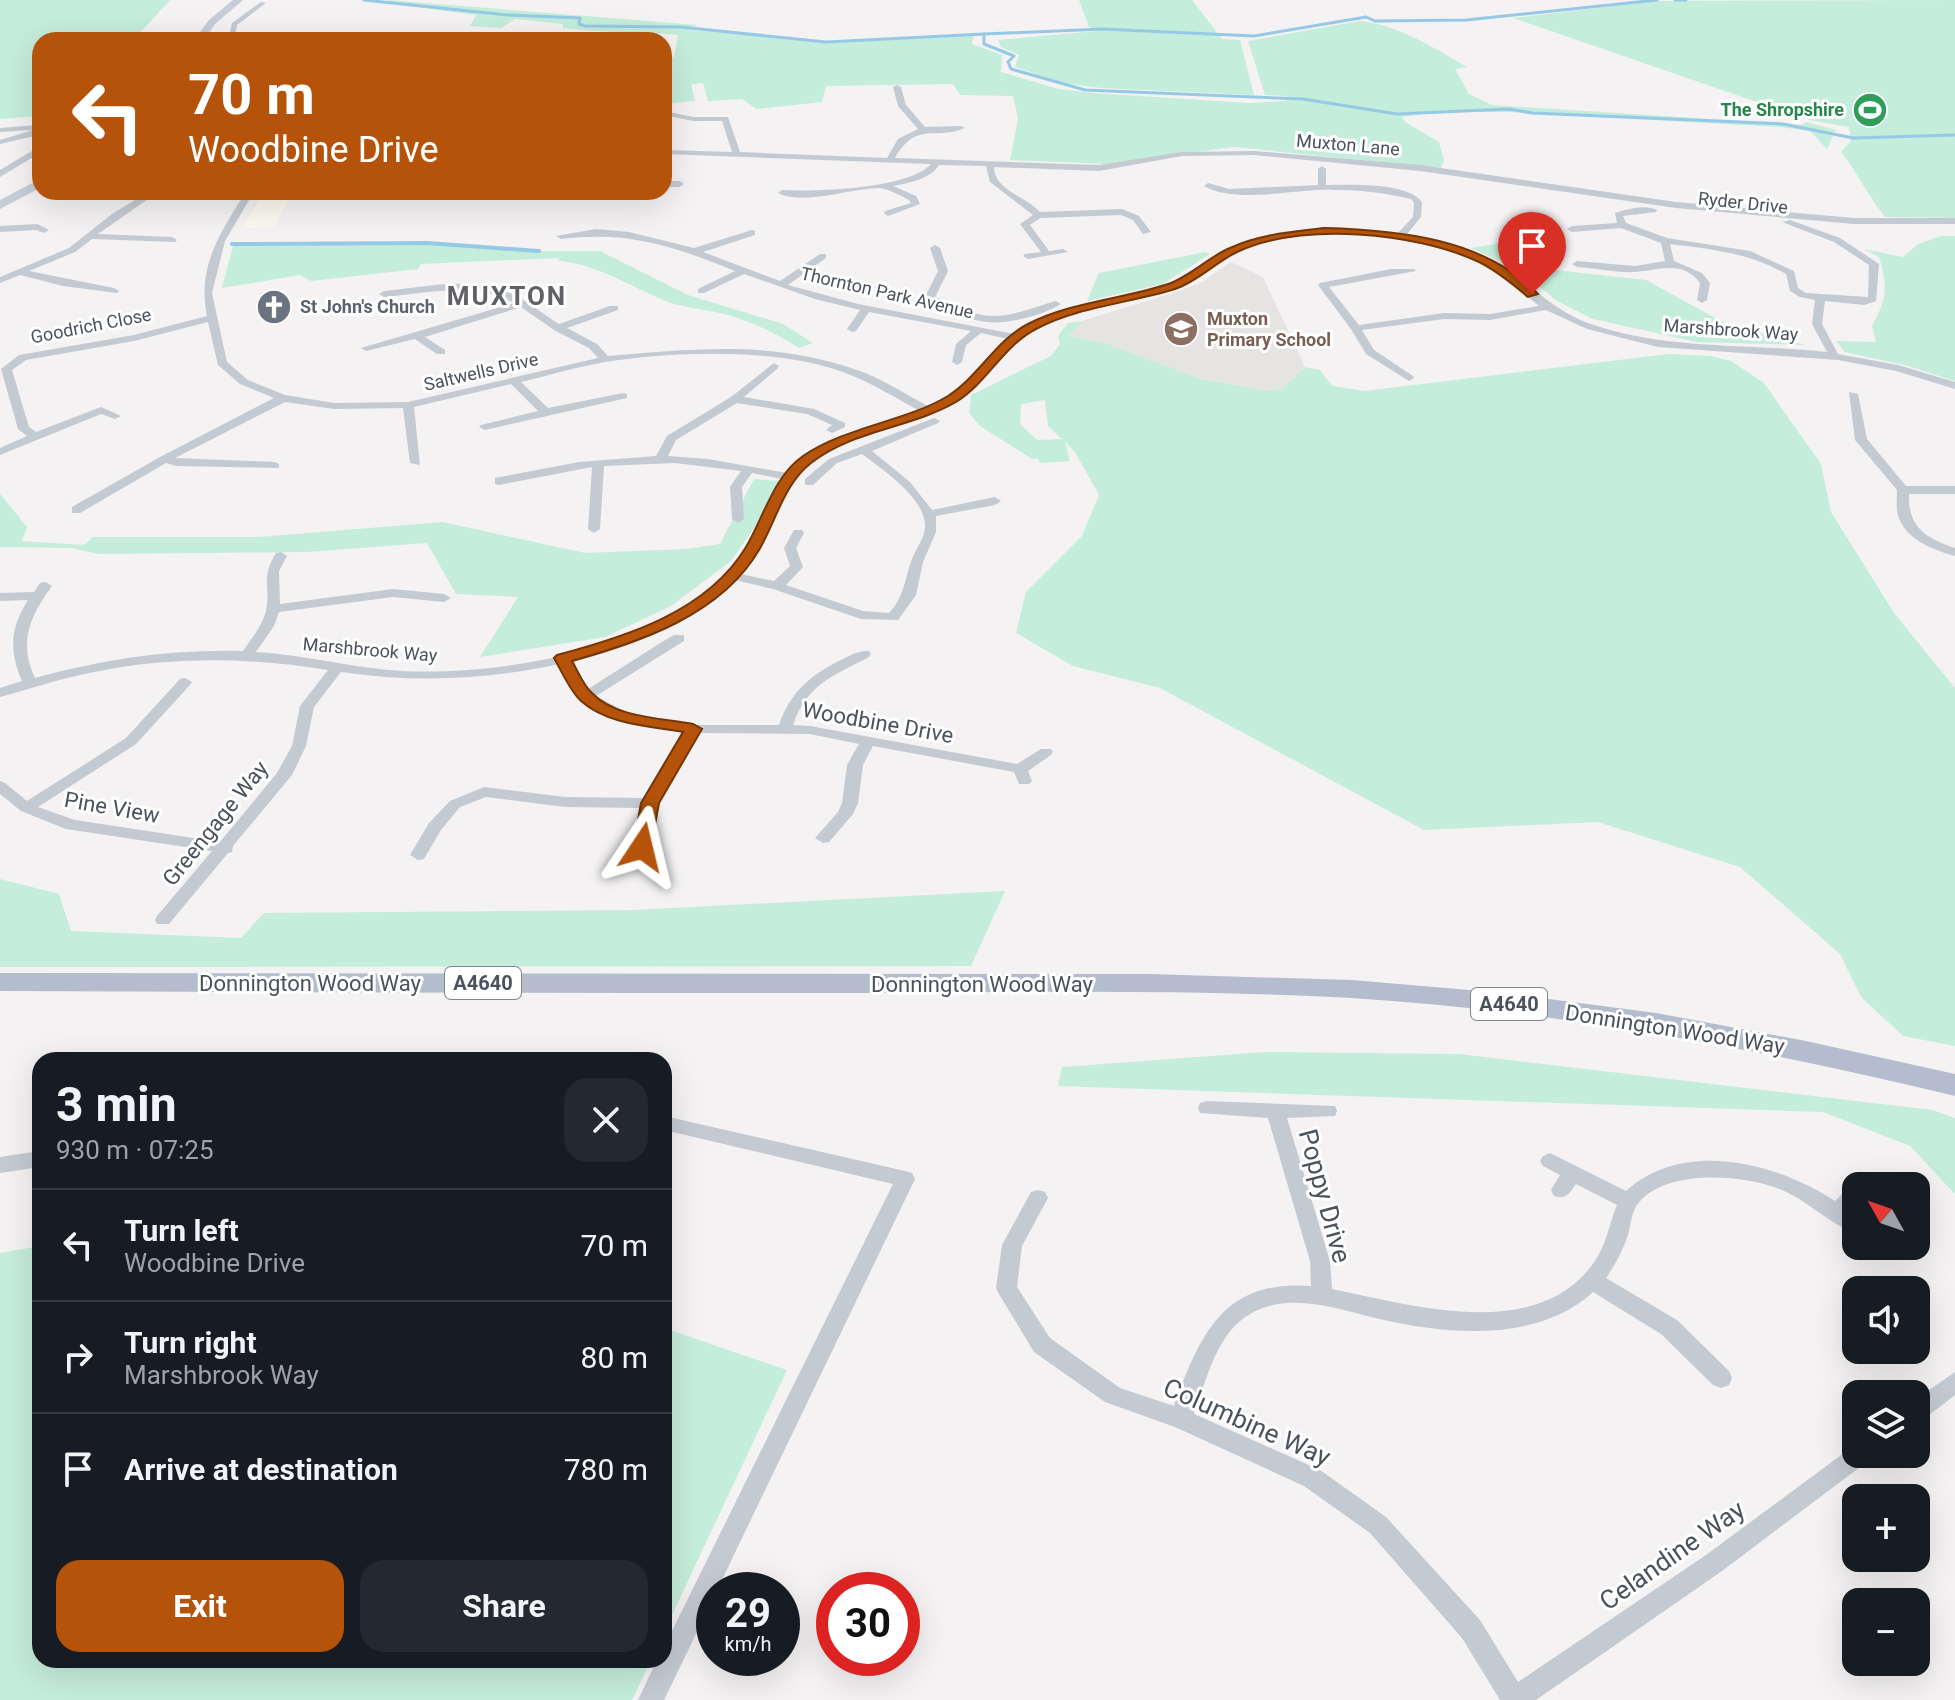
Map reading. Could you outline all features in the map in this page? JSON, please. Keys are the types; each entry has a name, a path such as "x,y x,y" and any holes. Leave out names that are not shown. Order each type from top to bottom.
{"main road":[{"name":"Donnington Wood Way","path":"0,982 1144,984 1352,989 1500,1002 1632,1019 1858,1061 1955,1085"}],"street":[{"path":"205,32 238,0"},
{"path":"232,32 234,24 261,5 249,5"},
{"path":"913,93 897,90 911,120 923,130"},
{"path":"672,115 726,121 736,153"},
{"path":"0,130 32,127"},
{"path":"890,160 901,141 923,130 961,128"},
{"path":"0,142 32,135"},
{"name":"Muxton Lane","path":"672,152 1099,168 1182,154 1254,153 1420,168 1676,205 1854,221 1955,221"},
{"path":"0,174 32,154"},
{"path":"782,193 827,194 887,187 912,181 933,169 936,162"},
{"path":"0,163 13,164"},
{"path":"990,164 988,174 991,182 1014,195 1038,215"},
{"path":"1322,169 1322,187"},
{"path":"672,184 680,184"},
{"path":"1208,186 1226,194 1322,187 1380,189 1414,197 1418,202 1417,217 1400,236"},
{"path":"0,205 32,187"},
{"path":"887,187 913,198 916,204 888,213"},
{"path":"0,280 72,250 141,200"},
{"name":"Saltwells Drive","path":"245,200 220,241 207,293 222,363 244,382 283,398 334,406 408,405 605,359 715,350 775,354 856,373 930,415"},
{"name":"Ryder Drive","path":"1572,229 1622,225 1665,241 1749,252 1791,273 1793,289 1803,295 1864,302 1873,299 1874,264 1837,240 1793,223 1646,209 1618,215 1622,225"},
{"path":"1047,254 1029,234 1025,224 1038,215 1122,212 1136,218 1146,232"},
{"path":"621,232 627,220"},
{"path":"0,229 42,227"},
{"name":"Thornton Park Avenue","path":"561,236 592,230 656,239 781,285 866,308 1015,337"},
{"name":"Marshbrook Way","path":"0,693 30,683 131,662 183,656 247,655 400,675 444,675 518,668 616,644 679,616 734,576 752,551 789,477 808,459 832,446 930,415 962,393 1015,337 1053,318 1175,286 1234,250 1254,243 1324,231 1400,236 1445,246 1505,272 1548,307 1590,327 1657,344 1702,350 1834,356 1899,369 1955,386"},
{"path":"693,252 752,233"},
{"path":"90,236 172,240"},
{"path":"1665,241 1670,263"},
{"path":"917,317 943,271 938,247 920,247"},
{"path":"1028,256 1063,252"},
{"path":"781,285 823,261"},
{"path":"1577,264 1635,269 1670,263 1699,275 1705,283 1702,300"},
{"path":"701,291 743,271"},
{"path":"1409,378 1370,352 1323,285 1411,271"},
{"path":"20,272 114,291"},
{"path":"384,294 402,297 458,286 505,294 593,346 605,359"},
{"path":"1820,298 1817,324 1834,356"},
{"path":"929,299 955,305 970,315 995,319 1038,305 1056,304"},
{"path":"366,348 522,304"},
{"path":"1356,328 1429,317 1490,317 1548,307"},
{"path":"558,328 614,308"},
{"path":"838,321 854,326 866,308"},
{"name":"Goodrich Close","path":"35,436 24,429 6,369 11,363 23,357 134,338 213,318"},
{"name":"Thornton Park Avenue","path":"957,362 961,344 979,330"},
{"path":"417,336 441,352"},
{"path":"660,459 671,438 735,399 774,366"},
{"path":"515,382 546,412"},
{"path":"1853,394 1861,440 1903,490 1905,518 1928,541 1955,552"},
{"path":"492,427 623,396"},
{"path":"76,510 164,459 283,398"},
{"path":"735,399 810,411 836,428 854,420"},
{"path":"408,405 416,463"},
{"path":"0,452 101,410 115,416"},
{"path":"809,482 833,461 864,450 930,415"},
{"path":"734,576 777,586 861,615 893,617 911,595 914,570 931,526 929,514 919,497 864,450"},
{"path":"164,459 276,467"},
{"path":"499,481 518,471 660,459 789,477"},
{"path":"594,529 598,465"},
{"path":"738,519 736,487 749,469"},
{"path":"1903,490 1955,490"},
{"path":"74,495 92,500"},
{"path":"929,514 988,506"},
{"path":"777,586 797,567 790,548 798,533"},
{"path":"247,655 267,626 273,609 278,560 257,565"},
{"path":"0,597 42,591 25,616 16,646 30,683"},
{"path":"273,609 393,593 444,598"},
{"path":"562,658 585,696 614,680 650,652 679,638"},
{"path":"785,728 790,707 805,687 864,654"},
{"name":"Greengage Way","path":"163,920 226,848 288,769 299,746 307,706 338,667"},
{"path":"26,808 131,741 185,682"},
{"name":"Woodbine Drive","path":"585,696 620,715 693,729 785,728 868,741 1022,775 1046,752"},
{"path":"640,866 650,803 693,729"},
{"path":"823,838 845,814 850,803 855,765 868,741"},
{"name":"Pine View","path":"0,786 26,808 72,825 226,848"},
{"path":"418,855 435,827 455,804 484,792 565,802 650,803"},
{"name":"Poppy Drive","path":"1207,1108 1328,1111"},
{"name":"Poppy Drive","path":"1275,1111 1317,1248 1322,1294"},
{"path":"672,1125 905,1179 672,1657"},
{"path":"0,1165 32,1160"},
{"path":"1550,1161 1567,1182 1628,1201"},
{"path":"1181,1419 1216,1333 1231,1315 1255,1301 1289,1294 1322,1294 1402,1315 1486,1323 1534,1314 1575,1296 1594,1282 1617,1239 1628,1201 1645,1183 1660,1176 1731,1170 1761,1174 1789,1184 1842,1215"},
{"name":"Columbine Way","path":"1038,1198 1012,1245 1006,1288 1042,1345 1113,1395 1181,1419 1312,1478 1378,1525 1471,1629 1515,1700"},
{"path":"1837,1212 1842,1207"},
{"path":"1594,1282 1669,1327 1721,1378"},
{"path":"1930,1401 1955,1382"},
{"name":"Celandine Way","path":"1515,1700 1714,1563 1842,1467"},
{"path":"651,1700 667,1668"}],"shaded area":[{"path":"259,200 289,200 273,227 243,228"},
{"name":"Muxton Primary School","path":"1231,262 1263,277 1305,367 1283,388 1271,391 1201,379 1108,344 1069,336 1082,321 1202,282"}],"green space":[{"path":"0,0 170,0 141,32 32,32 32,117 0,119"},
{"path":"388,0 697,25 689,30 827,42 974,35 972,44 1002,55 1001,72 1059,89 1249,103 1286,101 1287,96 1265,95 1248,41 1360,21 1402,32 1467,67 1455,69 1469,94 1492,105 1802,125 1806,122 1836,130 1827,149 1810,131 1780,127 1506,112 1437,112 1402,117 1405,122 1439,142 1444,160 1441,168 1234,147 1107,164 1010,160 1018,119 1013,96 960,95 953,84 826,86 822,102 757,109 742,99 708,101 703,83 691,84 695,101 672,103 672,57 678,35 672,35 672,32 577,30 563,28 563,24 515,19 501,28 470,26 476,15 386,3"},
{"path":"1079,0 1192,0 1222,39 1240,40 1254,95 1101,88 1062,83 1015,67 1019,55 1001,47 998,40 1097,31 1089,27"},
{"name":"The Shropshire","path":"1955,0 1955,218 1885,217 1841,152 1851,141 1849,127 1809,120 1513,18 1656,1"},
{"path":"1941,236 1955,236 1955,381 1908,366 1845,352 1836,341 1876,342 1872,326 1883,300 1884,277 1879,257 1864,249 1903,257 1918,244"},
{"path":"1519,240 1545,269 1646,280 1728,325 1806,345 1697,342 1593,319 1557,301 1519,270 1471,248"},
{"path":"427,243 539,251 600,251 688,295 783,324 813,343 799,348 751,323 671,303 603,272 558,258 421,264 418,269 311,281 300,275 222,288 233,246"},
{"path":"1205,252 1210,254 1163,284 1087,301 1099,273"},
{"path":"1082,321 1069,336 1108,344 1201,379 1270,391 1283,388 1305,367 1320,370 1332,386 1365,391 1668,354 1710,356 1731,361 1764,383 1821,464 1831,512 1894,613 1955,688 1955,1046 1903,1036 1861,997 1840,954 1740,867 1598,822 1424,830 1160,688 1073,666 1016,633 1026,592 1082,536 1099,495 1065,441 1070,461 1040,463 1038,458 1032,459 980,426 969,413 971,395 1051,356 1060,344 1058,336 1068,323","holes":["1045,400 1048,426 1062,439 1037,440 1020,424 1021,404"]},
{"path":"754,479 778,481 763,515 731,561 671,606 605,637 480,657 518,597 456,594 427,543 307,552 98,554 72,548 0,547 0,494 27,527 22,541 84,545 93,537 259,537 443,522 585,553 686,549 720,544"},
{"path":"0,879 59,894 71,931 241,938 264,913 633,910 1005,891 971,966 0,967"},
{"path":"1265,1052 1459,1054 1932,1110 1955,1118 1955,1194 1910,1146 1823,1112 1058,1086 1062,1067"},
{"path":"32,1247 32,1668 647,1668 632,1700 0,1700 0,1253"},
{"path":"672,1331 787,1370 672,1615"}],"waterway":[{"path":"364,0 507,15 580,18 579,24 585,26 680,27 826,42 984,34"},
{"path":"984,34 1102,29 1254,36 1366,17 1375,21 1466,20 1657,0"},
{"path":"1675,0 1686,0"},
{"path":"984,34 984,44 1014,56 1008,62 1011,69 1085,90 1303,99 1397,114 1509,109 1532,113 1783,124 1853,138 1955,135"},
{"path":"232,244 427,243 539,251"}],"place":[{"name":"The Shropshire","path":"1870,110"},
{"name":"St John's Church","path":"274,307"},
{"name":"Muxton Primary School","path":"1181,329"}],"district":[{"name":"MUXTON","path":"507,296"}],"route":[{"path":"642,847 650,803 693,729 620,715 600,707 585,696 562,658 616,644 679,616 723,585 734,576 752,551 789,477 808,459 847,439 927,410 962,393 1015,337 1032,326 1075,311 1175,286 1234,250 1277,237 1324,231 1362,232 1432,242 1482,260 1505,272 1532,294"}]}
